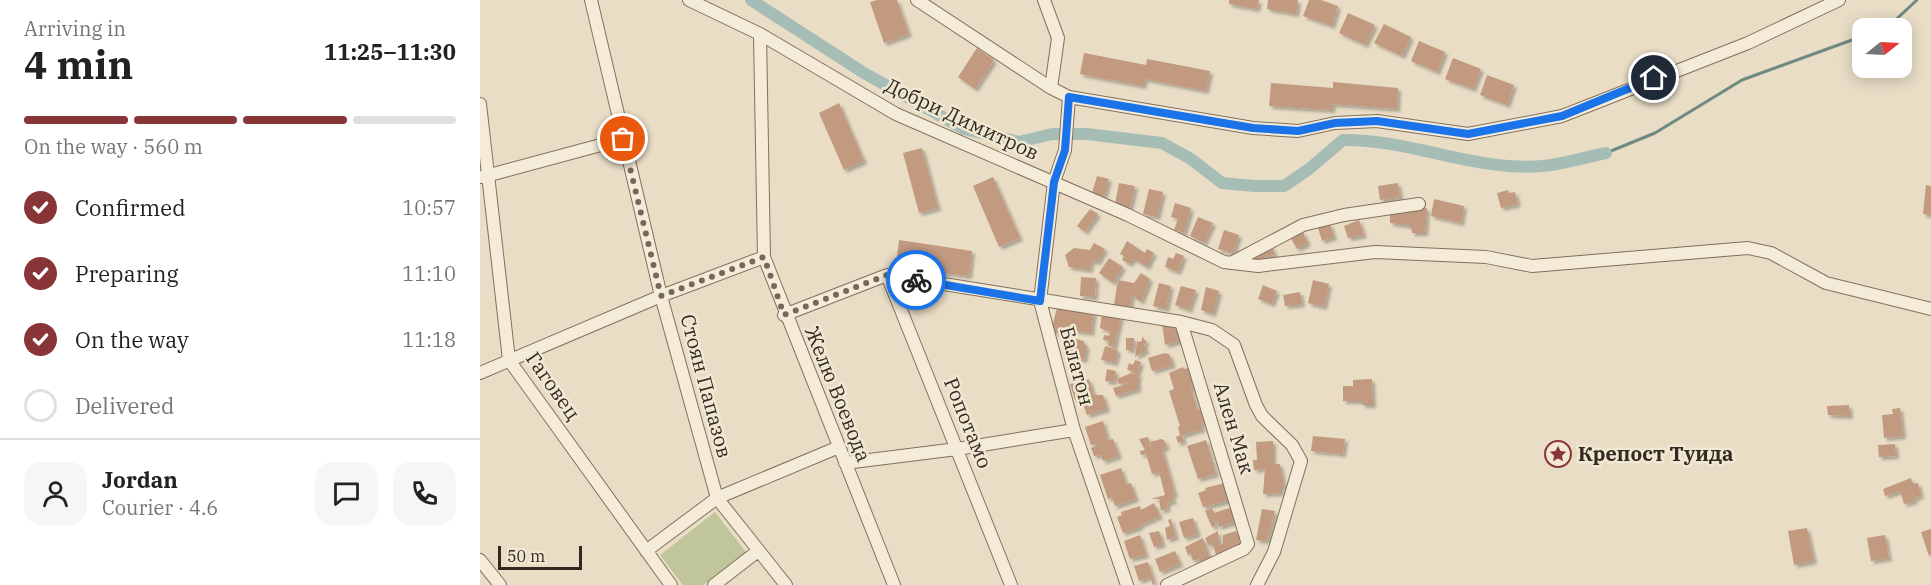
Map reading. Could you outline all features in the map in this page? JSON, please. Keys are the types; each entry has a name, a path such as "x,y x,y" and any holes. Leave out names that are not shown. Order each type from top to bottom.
{"street":[{"name":"Стоян Папазов","path":"591,0 661,296 717,498 786,585"},
{"name":"Добри Димитров","path":"688,0 760,34 896,114 1054,182 1128,215 1182,243 1231,263 1258,266 1375,252 1486,256 1532,266 1748,248 1771,253 1826,283 1931,309"},
{"path":"917,0 1051,88 1069,97 1264,129 1298,131 1335,123 1377,121 1468,134 1562,116 1748,43 1839,0"},
{"path":"1044,0 1058,38 1051,88"},
{"name":"Желю Воевода","path":"760,34 764,257 784,315 894,585"},
{"name":"Балатон","path":"1069,97 1065,150 1054,182 1040,301 1074,430 1127,585"},
{"name":"Гаговец","path":"480,104 484,176 509,360 671,585"},
{"path":"484,176 623,139"},
{"path":"1231,263 1303,225 1344,215 1419,204"},
{"path":"480,373 661,296 764,257"},
{"path":"784,315 887,275 1181,322 1212,330 1234,345 1262,416 1292,445 1300,461 1285,522 1264,579 1257,585"},
{"name":"Ропотамо","path":"887,275 1011,585"},
{"name":"Ален Мак","path":"1167,585 1248,546 1181,322"},
{"path":"844,463 957,449 1074,430"},
{"path":"646,551 717,498 838,447"},
{"path":"714,585 758,551"},
{"path":"480,560 500,585"}],"green space":[{"path":"715,512 746,552 703,585 683,585 660,555"}],"building":[{"path":"897,0 909,34 884,43 870,2"},
{"path":"1229,0 1259,0 1257,9 1229,4"},
{"path":"1268,0 1298,0 1296,14 1267,9"},
{"path":"1309,0 1321,0 1338,6 1332,26 1303,16"},
{"path":"1348,13 1375,25 1365,45 1339,33"},
{"path":"1384,24 1411,37 1402,56 1374,43"},
{"path":"1419,41 1445,52 1437,72 1411,61"},
{"path":"977,48 994,60 975,89 958,77"},
{"path":"1084,53 1146,65 1147,59 1210,71 1206,91 1145,79 1143,86 1080,74"},
{"path":"1453,58 1481,69 1473,89 1445,79"},
{"path":"1487,75 1514,85 1507,105 1480,95"},
{"path":"1333,82 1398,88 1397,109 1333,104 1332,110 1269,106 1271,83 1333,88"},
{"path":"839,103 864,161 844,170 819,113"},
{"path":"922,148 938,208 919,213 903,153"},
{"path":"1097,176 1109,179 1104,196 1092,193"},
{"path":"993,177 1020,238 999,247 973,186"},
{"path":"1119,183 1135,186 1130,208 1115,204"},
{"path":"1398,183 1400,197 1380,200 1378,186"},
{"path":"1926,185 1931,186 1931,215 1923,214"},
{"path":"1149,189 1163,192 1157,217 1143,214"},
{"path":"1508,190 1509,193 1515,192 1518,204 1501,208 1497,193"},
{"path":"1434,199 1464,206 1461,223 1431,216"},
{"path":"1175,203 1191,208 1184,233 1174,230 1178,219 1171,217"},
{"path":"1427,208 1425,233 1412,233 1411,226 1390,223 1390,214 1398,214 1398,209"},
{"path":"1090,209 1098,214 1085,232 1077,226"},
{"path":"1198,217 1213,223 1204,243 1190,236"},
{"path":"1359,220 1364,235 1348,238 1344,226"},
{"path":"1330,224 1334,237 1322,241 1318,228"},
{"path":"1224,230 1239,235 1233,253 1218,249"},
{"path":"1303,232 1308,243 1297,249 1291,238"},
{"path":"899,240 972,251 969,276 896,266"},
{"path":"1127,241 1145,253 1147,249 1154,253 1147,267 1133,259 1130,264 1122,260 1124,256 1120,254"},
{"path":"1094,243 1105,249 1098,262 1091,261 1090,270 1069,267 1065,255 1074,248 1090,250"},
{"path":"1270,244 1275,254 1254,262 1250,255"},
{"path":"1176,253 1184,256 1178,272 1165,267 1168,257 1173,259"},
{"path":"1109,258 1123,267 1113,283 1099,273"},
{"path":"1141,273 1150,279 1141,302 1132,295 1130,308 1114,305 1118,280 1134,283"},
{"path":"1081,277 1096,278 1095,297 1080,296"},
{"path":"1313,280 1329,284 1324,307 1308,303"},
{"path":"1159,283 1171,286 1166,309 1153,306"},
{"path":"1263,285 1277,291 1272,304 1258,299"},
{"path":"1181,286 1196,290 1189,310 1175,305"},
{"path":"1206,287 1219,291 1213,314 1201,310"},
{"path":"1300,292 1302,304 1285,306 1283,295"},
{"path":"1057,308 1094,311 1091,333 1069,330 1068,335 1055,333 1052,327"},
{"path":"1102,313 1121,316 1114,347 1108,346 1109,341 1103,340 1104,335 1109,336 1110,332 1100,328"},
{"path":"1162,323 1178,325 1183,340 1165,345"},
{"path":"1142,336 1147,343 1144,344 1146,351 1135,357 1137,342 1142,341"},
{"path":"1126,338 1134,338 1133,350 1126,350"},
{"path":"1076,339 1084,341 1084,345 1087,346 1084,360 1070,357 1071,353 1068,353 1070,344 1074,345"},
{"path":"1105,346 1118,350 1115,363 1101,360"},
{"path":"1169,354 1173,365 1152,371 1148,358"},
{"path":"1135,360 1141,362 1137,375 1127,369 1129,363 1133,365"},
{"path":"1183,367 1184,369 1192,367 1195,386 1191,387 1197,410 1204,408 1208,423 1201,423 1203,429 1182,435 1184,441 1178,443 1176,437 1180,435 1178,427 1180,426 1169,391 1174,389 1169,373"},
{"path":"1107,369 1116,371 1114,382 1105,381"},
{"path":"1131,373 1141,375 1138,377 1138,389 1116,396 1113,388 1130,383 1119,384 1117,379"},
{"path":"1089,379 1094,395 1103,395 1107,409 1087,415 1081,398 1075,400 1070,384"},
{"path":"1372,379 1373,405 1362,405 1362,401 1343,401 1343,386 1353,386 1353,380"},
{"path":"1849,405 1850,416 1828,415 1827,406"},
{"path":"1900,408 1903,436 1884,438 1882,415 1893,414 1892,409"},
{"path":"1103,421 1108,440 1113,439 1119,456 1103,461 1101,455 1094,456 1091,448 1096,444 1091,445 1085,427"},
{"path":"1313,436 1345,439 1343,454 1311,451"},
{"path":"1148,437 1152,452 1150,442 1161,439 1167,447 1162,449 1175,494 1172,495 1174,501 1167,503 1168,508 1161,511 1159,499 1151,499 1165,495 1159,472 1152,474 1146,454 1141,455 1140,451 1145,450 1139,439"},
{"path":"1206,440 1216,474 1198,479 1187,446"},
{"path":"1273,441 1273,464 1280,464 1284,487 1281,487 1281,493 1263,494 1265,469 1254,470 1253,460 1257,460 1256,442"},
{"path":"1895,444 1896,456 1879,457 1878,445"},
{"path":"1121,468 1126,484 1131,483 1136,499 1115,506 1112,497 1108,499 1100,475"},
{"path":"1911,478 1913,484 1918,483 1921,496 1914,498 1915,501 1904,504 1900,491 1885,496 1883,489"},
{"path":"1225,483 1231,500 1203,507 1198,493 1206,490 1205,488"},
{"path":"1154,503 1160,516 1123,533 1117,517 1122,515 1121,512 1140,506 1141,510"},
{"path":"1232,507 1237,521 1219,527 1217,520 1214,521 1216,526 1212,527 1205,511 1212,508 1214,513"},
{"path":"1262,509 1275,511 1267,541 1256,540"},
{"path":"1193,518 1198,534 1184,538 1179,522"},
{"path":"1171,519 1176,537 1167,540 1165,528 1170,526 1168,520"},
{"path":"1807,528 1814,561 1794,565 1788,531"},
{"path":"1931,529 1931,555 1929,556 1921,532"},
{"path":"1159,531 1163,544 1154,547 1149,533"},
{"path":"1218,531 1219,545 1223,543 1223,535 1236,531 1241,532 1244,545 1217,559 1213,544 1209,546 1205,538"},
{"path":"1140,535 1146,555 1130,559 1124,541"},
{"path":"1885,535 1889,558 1871,561 1867,538"},
{"path":"1203,538 1211,561 1201,565 1199,559 1193,561 1185,547"},
{"path":"1175,551 1180,564 1160,572 1155,559"},
{"path":"1148,562 1155,584 1153,585 1150,577 1139,581 1134,566"}],"waterway":[{"path":"751,0 864,73 964,129 1019,142 1052,134 1087,134 1162,143 1191,159 1222,183 1284,186 1309,169 1343,140 1393,144 1468,160 1518,167 1551,165 1606,153"},
{"path":"1898,18 1917,0"},
{"path":"1606,153 1655,133 1742,80 1852,40"}],"way so far":[{"path":"623,139 661,296 764,257 784,315 887,275 916,280"}],"place":[{"name":"Крепост Туида","path":"1558,454"}],"route":[{"path":"916,280 1040,301 1054,182 1065,150 1069,97 1122,108 1253,128 1298,131 1335,123 1377,121 1468,134 1537,123 1562,116 1654,78"}]}
